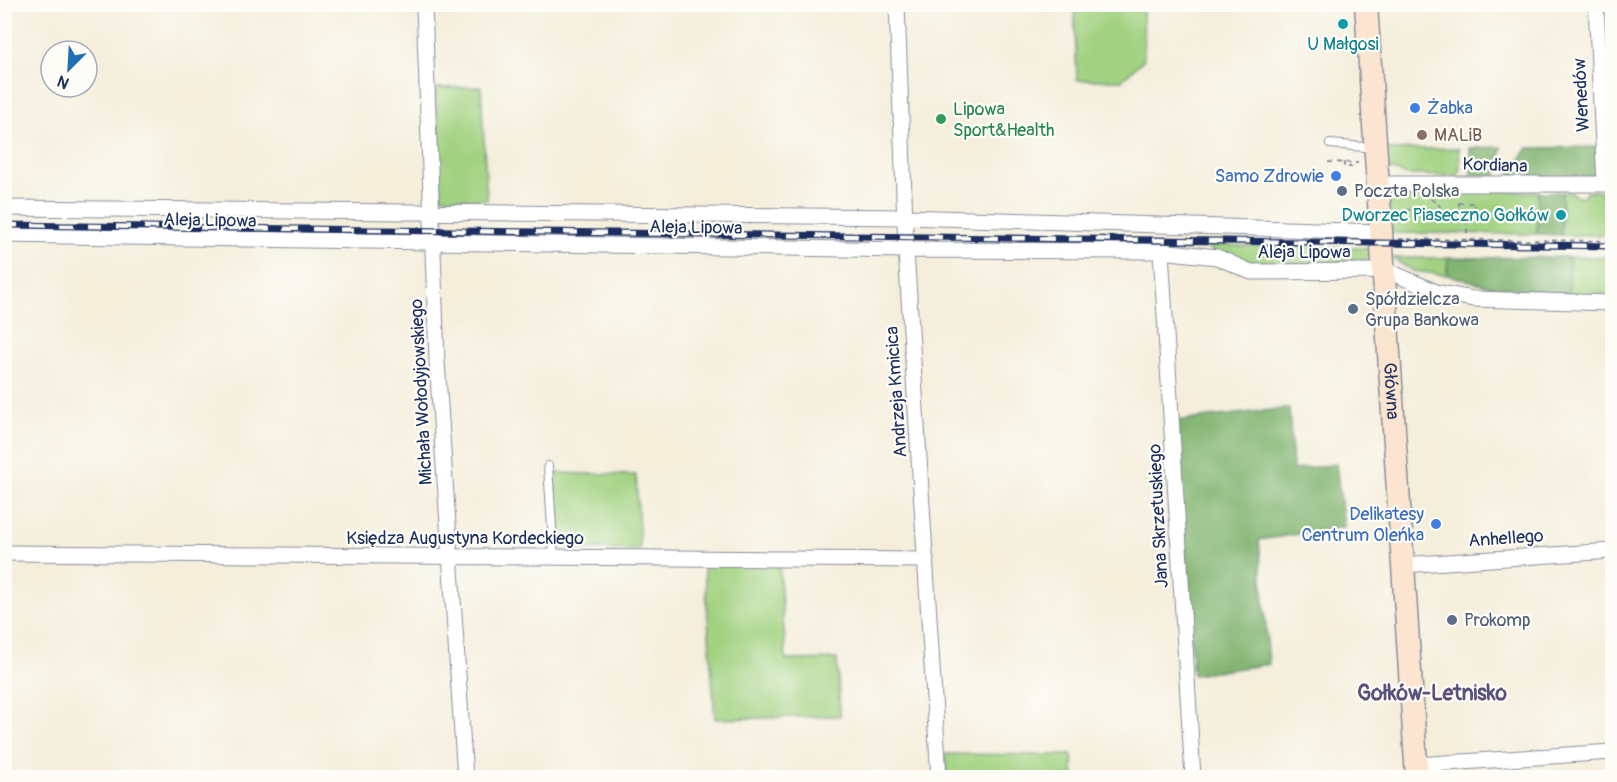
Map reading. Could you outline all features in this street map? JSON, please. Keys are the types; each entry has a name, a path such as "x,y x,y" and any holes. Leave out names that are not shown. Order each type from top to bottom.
{"street":[{"name":"Michała Wołodyjowskiego","path":"424,4 432,243 465,777"},
{"name":"Andrzeja Kmicica","path":"897,4 906,250 939,777"},
{"name":"Główna","path":"1366,4 1376,184 1384,228 1383,272 1417,771"},
{"name":"Wenedów","path":"1596,4 1609,184"},
{"name":"Kordiana","path":"1376,184 1609,184"},
{"name":"Aleja Lipowa","path":"4,208 432,210 906,217 1384,228"},
{"name":"Aleja Lipowa","path":"4,235 906,250 1161,251 1217,257 1251,272 1383,272 1404,277 1443,294 1473,299 1612,303"},
{"name":"Jana Skrzetuskiego","path":"1161,251 1193,777"},
{"name":"Anhellego","path":"1402,565 1612,550"},
{"name":"Księdza Augustyna Kordeckiego","path":"4,553 926,560"},
{"path":"1417,771 1612,752"}],"lane":[{"path":"1330,144 1365,147"},
{"path":"548,466 554,558"}],"path":[{"path":"1328,162 1362,163"},
{"path":"1344,162 1344,167 1353,167"},
{"path":"1424,198 1437,202 1444,218"},
{"path":"1384,228 1410,210 1431,218 1459,220 1475,220 1475,203 1458,203 1459,220"},
{"path":"1467,220 1467,233"},
{"path":"1384,228 1612,241"}],"green space":[{"path":"1074,5 1143,5 1144,59 1122,80 1077,80"},
{"path":"481,87 487,200 441,197 435,88"},
{"path":"1502,147 1497,175 1494,177 1475,176 1471,173 1470,148"},
{"path":"1598,147 1599,169 1592,177 1512,178 1511,173 1528,148"},
{"path":"1459,148 1460,172 1457,176 1408,175 1386,168 1386,150"},
{"path":"1460,189 1538,192 1537,234 1391,233 1388,190"},
{"path":"1586,191 1612,191 1612,235 1561,235 1562,192 1572,192 1576,197 1583,197"},
{"path":"1538,192 1562,192 1561,235 1537,234"},
{"path":"1206,245 1369,248 1373,252 1366,261 1281,264 1234,259 1217,254"},
{"path":"1569,257 1612,257 1612,294 1569,294"},
{"path":"1569,257 1569,294 1494,287 1447,275 1448,258"},
{"path":"1392,258 1448,258 1447,275 1413,271"},
{"path":"1289,408 1293,470 1336,464 1344,527 1259,540 1269,664 1193,675 1176,421"},
{"path":"554,473 636,475 640,550 559,549"},
{"path":"779,564 786,660 837,659 840,716 715,719 704,565"},
{"path":"945,754 1072,755 1074,777 946,777"}],"railway":[{"path":"4,225 1612,246"}],"place":[{"name":"U Małgosi","path":"1343,24"},
{"name":"Żabka","path":"1415,108"},
{"name":"Lipowa Sport&Health","path":"941,119"},
{"name":"MALiB","path":"1422,135"},
{"name":"Samo Zdrowie","path":"1336,176"},
{"name":"Poczta Polska","path":"1342,191"},
{"name":"Dworzec Piaseczno Gołków","path":"1561,215"},
{"name":"Spółdzielcza Grupa Bankowa","path":"1353,309"},
{"name":"Delikatesy Centrum Oleńka","path":"1436,524"},
{"name":"Prokomp","path":"1452,620"}],"district":[{"name":"Gołków-Letnisko","path":"1432,693"}]}
